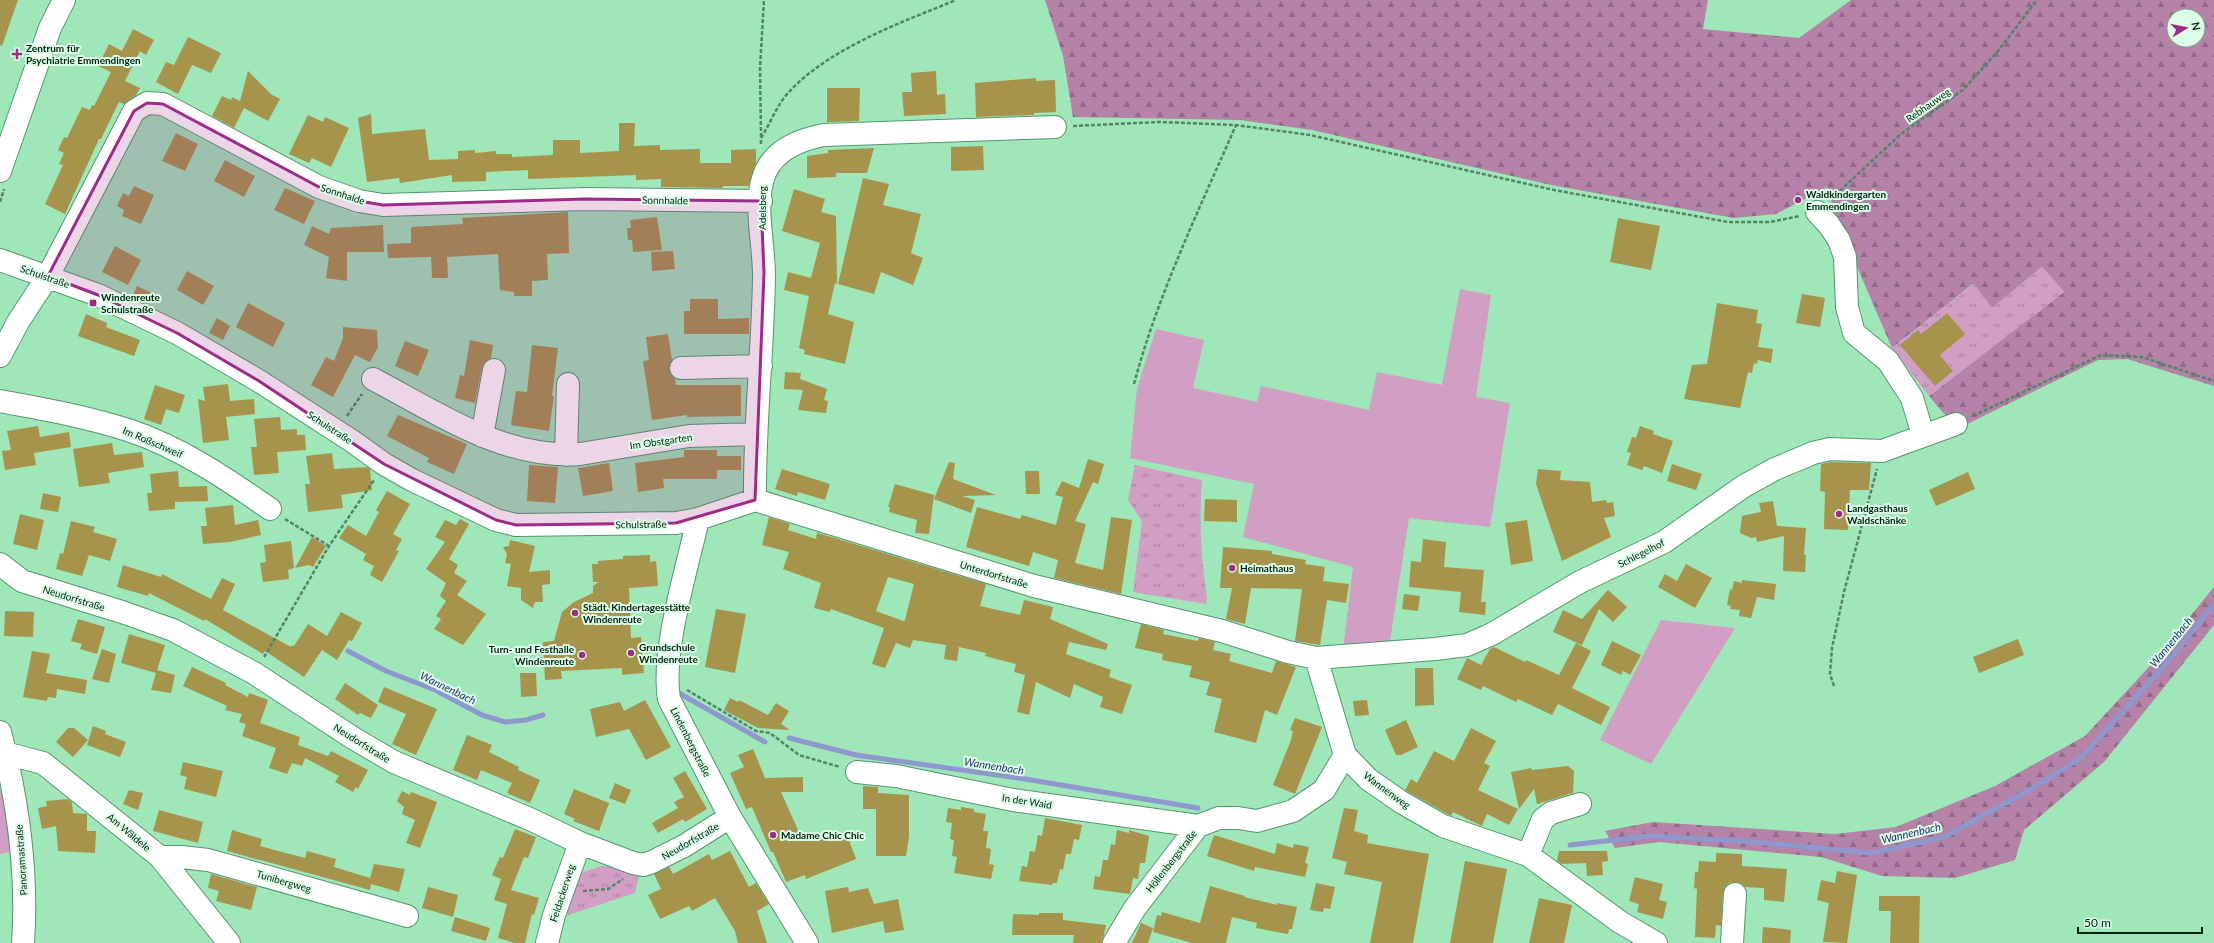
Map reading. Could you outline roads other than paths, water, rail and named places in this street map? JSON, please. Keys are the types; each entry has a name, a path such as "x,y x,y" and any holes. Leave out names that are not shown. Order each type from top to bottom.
{"street":[{"path":"0,171 50,28 64,0"},
{"name":"Sonnhalde","path":"48,276 134,111 147,103 155,102 176,111 319,187 358,201 377,204 586,199 760,201"},
{"name":"Adelsberg","path":"755,500 756,434 761,366 764,274 760,201 762,181 773,160 788,147 806,138 839,134 892,134 1055,127"},
{"path":"1817,212 1829,225 1839,240 1845,257 1847,307 1854,333 1888,361 1912,398 1923,435"},
{"name":"Schulstraße","path":"0,260 98,295 177,333 259,381 352,441 384,464 454,501 496,520 516,525 676,523 698,519"},
{"path":"0,356 18,322 48,276"},
{"path":"681,368 761,366"},
{"path":"482,436 494,370"},
{"name":"Im Obstgarten","path":"372,379 482,436 520,448 566,455 689,436 756,434"},
{"path":"566,455 568,384"},
{"name":"Im Roßschweif","path":"0,401 65,413 132,432 188,457 270,509"},
{"name":"Schlegelhof","path":"1316,658 1436,649 1467,644 1492,634 1580,582 1664,542 1744,486 1775,469 1813,453 1830,449 1882,451 1956,424"},
{"path":"698,519 755,500"},
{"name":"Unterdorfstraße","path":"755,500 1034,586 1222,631 1288,652 1316,658"},
{"name":"Lindenbergstraße","path":"698,519 671,642 667,686 672,706 730,817 807,943"},
{"name":"Neudorfstraße","path":"0,564 22,581 122,612 173,630 254,673 353,738 394,762 532,820 580,843 633,863 643,865 652,862 684,846 730,817"},
{"name":"Wannenweg","path":"1316,658 1345,755 1368,779 1401,802 1443,826 1528,855 1620,922 1656,943"},
{"name":"Panoramastraße","path":"0,732 20,828 25,915 23,943"},
{"name":"Am Wäldele","path":"5,753 43,763 160,857 229,943"},
{"name":"Höllenbergstraße","path":"1114,943 1135,908 1198,826 1220,818 1238,818 1257,821 1294,811 1324,790 1345,755"},
{"name":"In der Waid","path":"857,772 896,776 1013,800 1198,826"},
{"path":"1528,855 1543,819 1551,813 1580,804"},
{"name":"Feldackerweg","path":"547,943 563,890 580,843"},
{"name":"Tunibergweg","path":"160,857 181,857 208,860 408,916"},
{"path":"1732,943 1735,894"}],"waterway":[{"name":"Wannenbach","path":"1570,845 1649,836 1742,841 1871,853 1944,837 2031,789 2082,757 2171,658 2214,604"},
{"name":"Wannenbach","path":"348,651 386,671 435,690 482,715 505,722 526,720 543,715"},
{"name":"Wannenbach","path":"677,692 765,742"},
{"name":"Wannenbach","path":"789,738 856,755 1025,779 1198,808"}],"place":[{"name":"Zentrum für Psychiatrie Emmendingen","path":"17,54"},
{"name":"Waldkindergarten Emmendingen","path":"1798,200"},
{"name":"Windenreute Schulstraße","path":"93,303"},
{"name":"Landgasthaus Waldschänke","path":"1839,514"},
{"name":"Heimathaus","path":"1232,568"},
{"name":"Städt. Kindertagesstätte Windenreute","path":"575,613"},
{"name":"Grundschule Windenreute","path":"631,653"},
{"name":"Turn- und Festhalle Windenreute","path":"582,655"},
{"name":"Madame Chic Chic","path":"773,835"}]}
